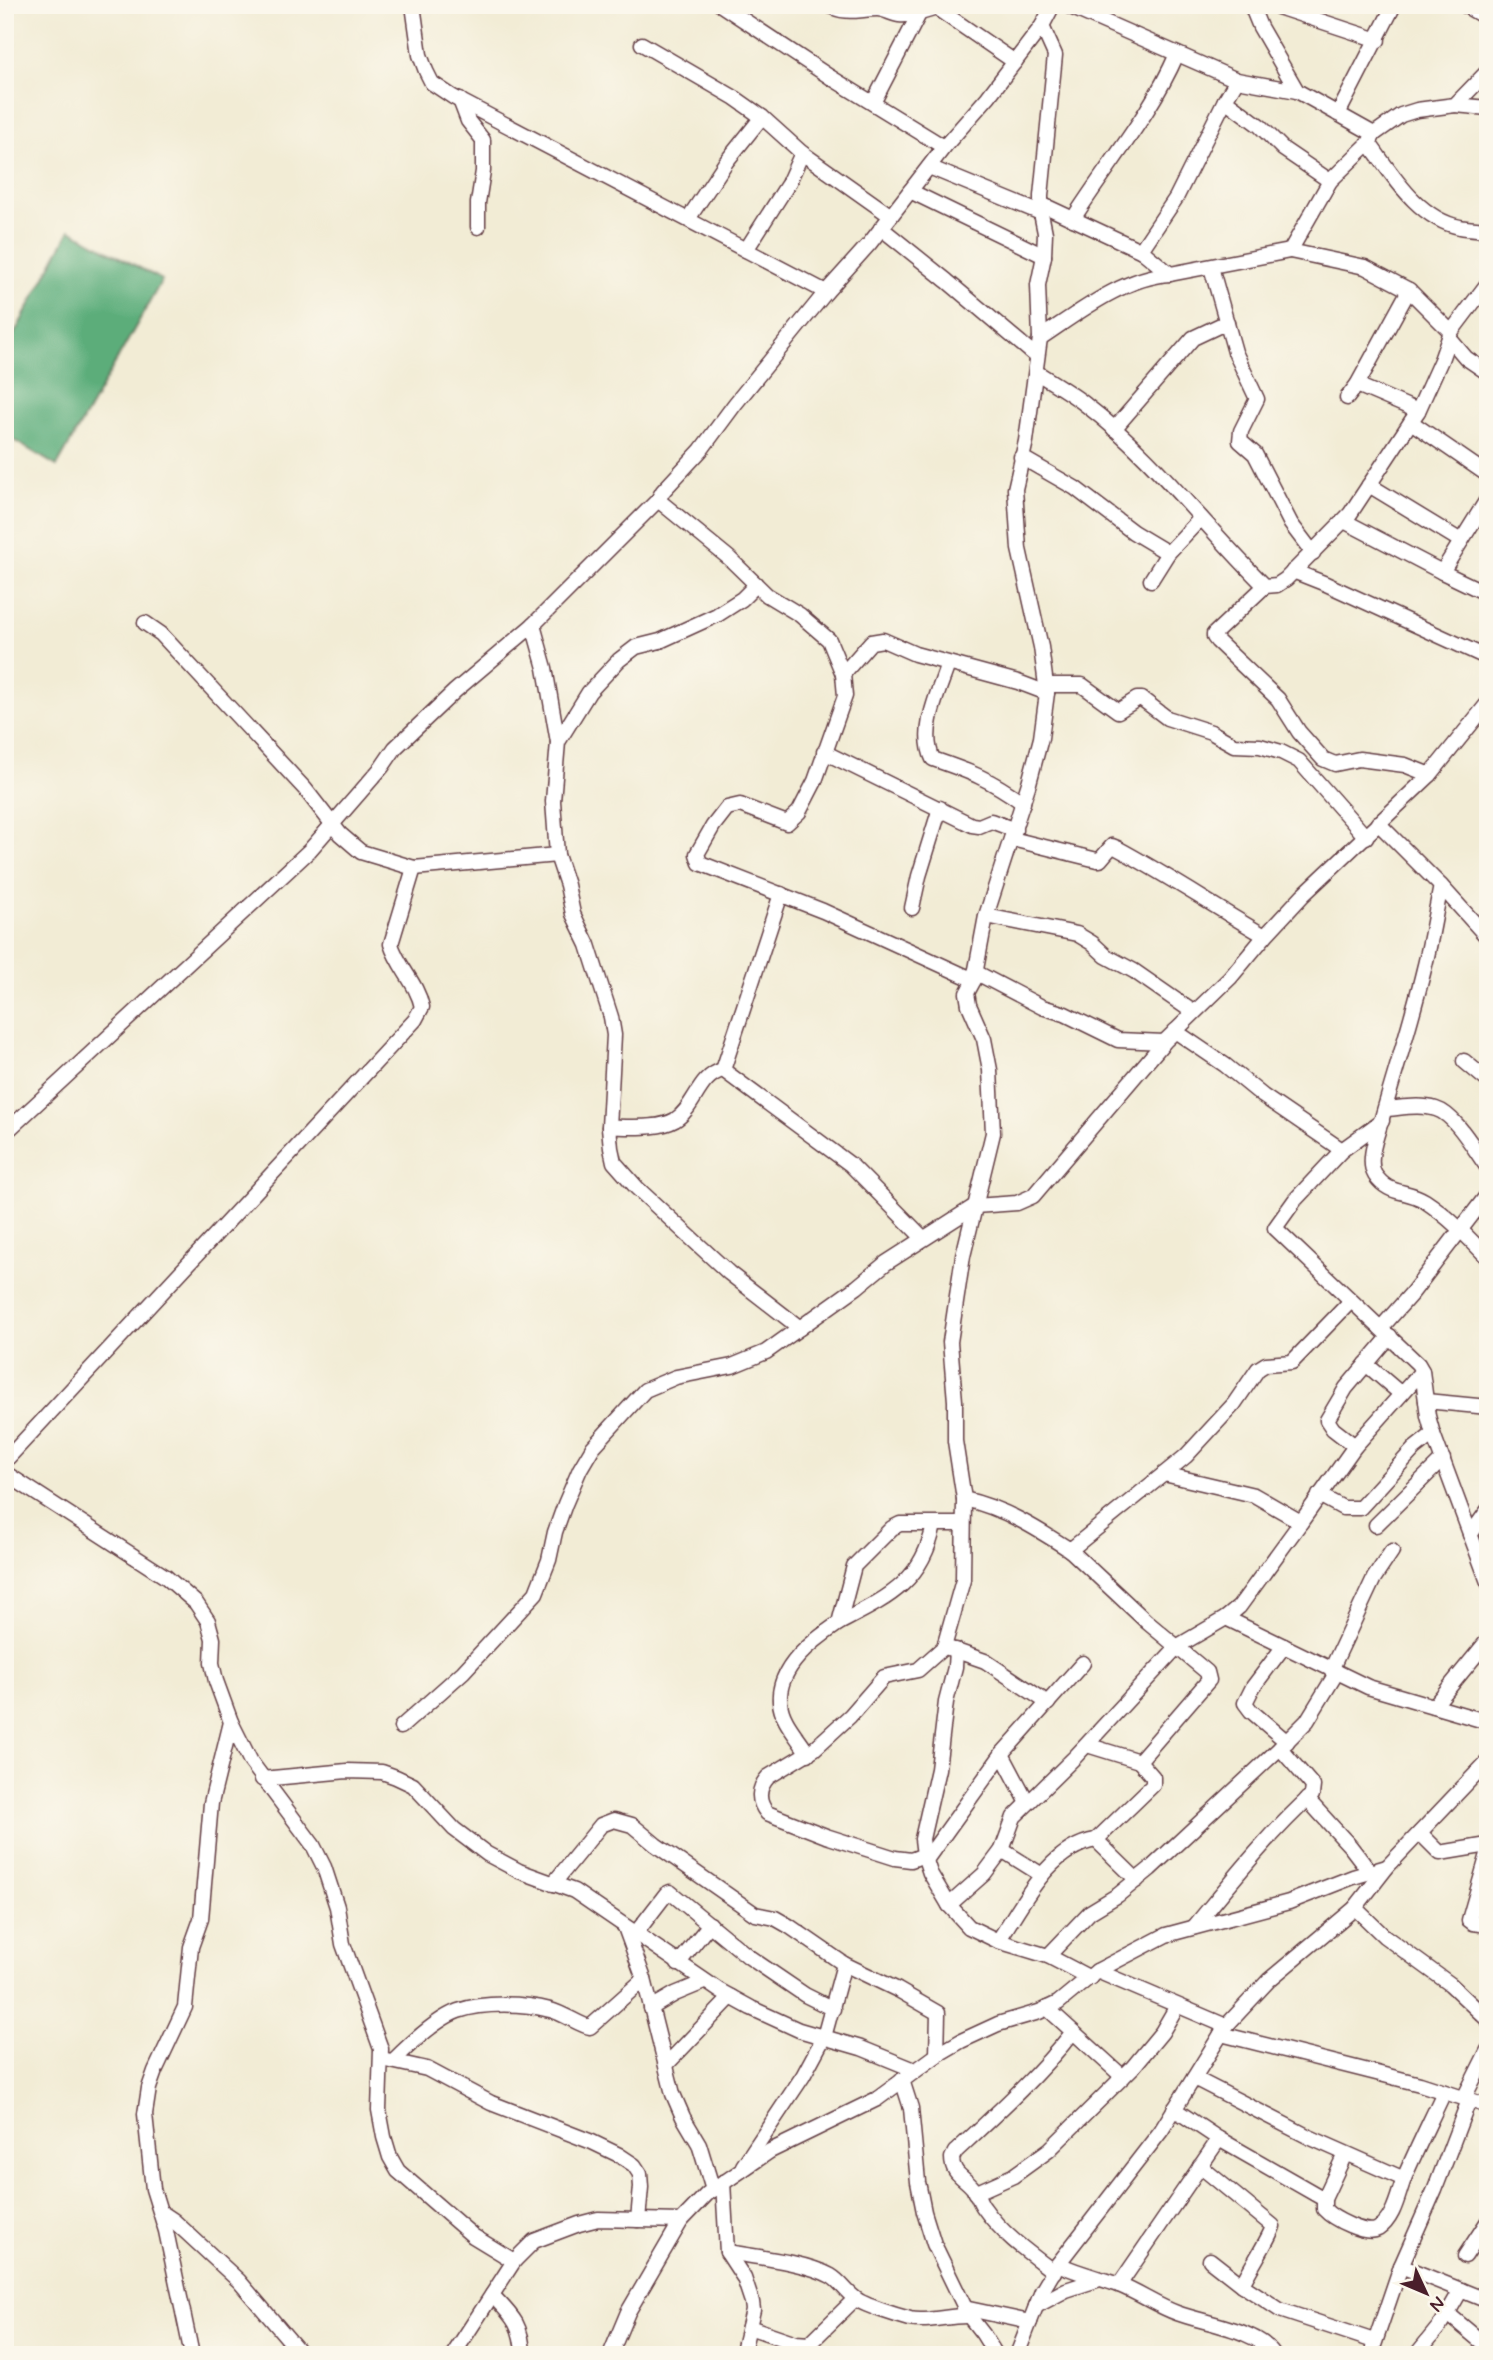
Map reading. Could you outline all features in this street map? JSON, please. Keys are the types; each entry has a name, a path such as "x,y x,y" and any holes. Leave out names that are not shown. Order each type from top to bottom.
{"street":[{"path":"413,5 420,55 432,83 826,292"},
{"path":"720,5 944,147"},
{"path":"829,5 837,10 857,12 879,9 898,15 919,14 934,7 1015,62"},
{"path":"5,1133 264,894 333,825 396,748 455,691 533,625 659,500 663,491 701,450 734,404 988,97 1042,26 1053,5"},
{"path":"1066,5 1237,80 1297,91 1338,114 1371,138 1405,192 1426,212 1458,227 1488,230"},
{"path":"1251,5 1297,91"},
{"path":"1338,114 1394,5"},
{"path":"1464,5 1488,19"},
{"path":"1261,27 1278,6 1378,40"},
{"path":"873,103 919,14"},
{"path":"1042,26 1055,55 1043,161 1041,208 1045,233 1038,285 1040,338 1026,441 1015,489 1019,549 1041,647 1047,689 1041,738 986,916 974,976 967,993 969,1005 984,1039 990,1070 993,1133 963,1256 950,1342 955,1441 964,1499 963,1580 950,1649 956,1667 946,1702 938,1769 924,1826 925,1858 949,1905 969,1927 998,1941 1048,1955 1177,2006 1223,2030 1488,2106"},
{"path":"642,44 735,98 762,117 802,153 891,216"},
{"path":"1073,219 1105,169 1139,124 1164,84 1177,54"},
{"path":"1455,105 1488,71"},
{"path":"1142,251 1175,198 1237,80"},
{"path":"460,100 468,121 483,140 478,227"},
{"path":"1225,100 1260,126 1283,149 1330,181"},
{"path":"1290,251 1330,181 1371,138 1401,115 1455,105 1488,108"},
{"path":"688,219 726,162 762,117"},
{"path":"746,250 788,184 802,153"},
{"path":"929,167 1073,219 1142,251 1170,274"},
{"path":"910,191 1044,256"},
{"path":"881,228 1036,356"},
{"path":"1040,338 1113,292 1154,275 1290,251 1365,267 1409,290 1450,335 1466,358 1488,373"},
{"path":"1211,267 1235,352 1257,399 1241,431 1240,441 1255,454 1291,524 1313,553"},
{"path":"1430,775 1405,765 1359,759 1335,764 1323,759 1299,732 1278,699 1214,638 1214,634 1265,586 1277,585 1313,553 1359,503 1415,416 1450,335 1488,283"},
{"path":"1347,398 1357,385 1409,290"},
{"path":"1114,429 1193,338 1227,322"},
{"path":"1036,372 1085,404 1114,429 1265,586"},
{"path":"1357,385 1415,416 1488,475"},
{"path":"1021,457 1075,488 1133,533 1168,553"},
{"path":"1369,485 1461,541"},
{"path":"1443,572 1488,498"},
{"path":"659,500 729,558 767,595 800,615 828,640 843,674 845,696 815,781 799,812 788,823 740,805 727,808 696,854 701,863 835,916 874,936 1042,1007 1065,1014 1118,1040 1164,1042"},
{"path":"1151,580 1168,553 1201,518"},
{"path":"1344,521 1488,594"},
{"path":"1293,571 1488,658"},
{"path":"558,743 589,692 619,660 636,647 660,640 717,615 741,599 755,583"},
{"path":"145,623 161,634 304,789 333,825 361,852 414,868 556,855"},
{"path":"533,625 545,668 558,743 553,801 556,855 567,885 573,914 587,945 611,1017 614,1035 609,1127 614,1161 637,1188 729,1273 800,1328"},
{"path":"843,674 871,642 883,640 948,664 1047,689 1082,685 1118,711 1142,699 1167,718 1211,733 1234,745 1260,746 1281,751 1299,761 1366,837"},
{"path":"948,664 927,741 933,759 978,774 1023,803"},
{"path":"401,1727 468,1667 536,1593 549,1560 555,1532 580,1469 593,1447 636,1398 645,1390 676,1377 732,1366 766,1352 923,1238 975,1206 1017,1203 1033,1196 1164,1042 1230,978 1303,895 1430,775 1488,703"},
{"path":"824,751 972,825 979,826 991,821 1013,834 1097,860 1112,846 1117,848 1265,936"},
{"path":"912,908 940,808"},
{"path":"1378,823 1488,938"},
{"path":"5,1461 415,1020 422,1007 420,995 394,954 391,944 414,868"},
{"path":"1441,886 1424,969 1383,1115 1372,1162 1373,1171 1390,1190 1409,1193 1422,1199 1459,1229 1488,1258"},
{"path":"723,1070 781,894"},
{"path":"986,916 1077,934 1193,1012"},
{"path":"1175,1031 1342,1150"},
{"path":"1464,1061 1488,1081"},
{"path":"609,1127 660,1125 674,1120 688,1108 703,1083 719,1070 723,1070 851,1165 923,1238"},
{"path":"1488,1168 1453,1121 1440,1111 1418,1107 1383,1115 1342,1150 1300,1194 1275,1228 1386,1332 1422,1371 1433,1434 1488,1582"},
{"path":"1355,1446 1330,1426 1327,1420 1340,1396 1366,1364 1412,1293 1488,1194"},
{"path":"1070,1550 1186,1455 1241,1396 1258,1369 1266,1364 1293,1362 1351,1301"},
{"path":"1366,1364 1401,1394"},
{"path":"949,1905 984,1874 1002,1850 1012,1821 1028,1802 1087,1745 1178,1646 1226,1618 1240,1605 1355,1446 1422,1371"},
{"path":"1426,1401 1488,1407"},
{"path":"1319,1495 1343,1508 1360,1508 1414,1449 1433,1434"},
{"path":"1376,1525 1443,1459"},
{"path":"5,1473 166,1577 197,1603 208,1621 213,1639 214,1672 231,1722 246,1754 313,1845 324,1867 337,1907 343,1944 363,2004 388,2060"},
{"path":"1164,1474 1254,1495 1301,1522"},
{"path":"964,1499 988,1505 1022,1520 1070,1550 1147,1622 1207,1672 1209,1680 1139,1761"},
{"path":"1470,1535 1488,1510"},
{"path":"839,1623 855,1564 892,1528 900,1524 964,1524"},
{"path":"808,1754 786,1718 780,1698 793,1663 816,1639 839,1623 883,1601 902,1586 923,1556 931,1540 934,1524"},
{"path":"1048,1955 1090,1912 1118,1895 1183,1839 1307,1721 1334,1671 1374,1577 1392,1551"},
{"path":"1226,1618 1368,1687 1488,1723"},
{"path":"1434,1706 1488,1640"},
{"path":"1194,1927 1251,1856 1281,1823 1312,1795 1312,1786 1283,1745 1245,1703 1253,1687 1284,1646"},
{"path":"950,1649 985,1661 1048,1703"},
{"path":"950,1649 918,1670 884,1677 850,1716 808,1754 765,1780 760,1793 762,1806 767,1813 826,1836 895,1858 925,1858 1002,1754 1083,1663"},
{"path":"192,2355 177,2278 152,2178 145,2114 155,2071 184,2007 191,1947 201,1919 211,1803 231,1722"},
{"path":"998,1941 1042,1875 1081,1844 1096,1840 1153,1785 1153,1777 1139,1761 1087,1745"},
{"path":"1002,1754 1028,1802"},
{"path":"1017,2355 1036,2306 1056,2268 1161,2131 1223,2030 1269,1980 1355,1908 1387,1867 1488,1761"},
{"path":"262,1779 347,1772 382,1772 396,1776 413,1786 454,1829 477,1847 510,1867 574,1891 704,1982 775,2020 861,2048 915,2070"},
{"path":"1307,1799 1370,1872"},
{"path":"553,1884 601,1825 607,1821 621,1821 632,1825 665,1852 755,1914 775,1918 844,1964 938,2012 937,2055"},
{"path":"1420,1833 1440,1853 1488,1845"},
{"path":"1096,1840 1137,1880"},
{"path":"1002,1850 1042,1875"},
{"path":"1488,1854 1469,1918 1472,1923 1488,1925"},
{"path":"610,2355 628,2312 681,2221 718,2186 770,2151 877,2099 937,2055 979,2031 1058,2003 1093,1974 1166,1935 1289,1902 1387,1867"},
{"path":"630,1929 668,1892 786,1983 833,2009"},
{"path":"1355,1908 1384,1936 1450,1984 1488,2020"},
{"path":"678,1964 710,1924"},
{"path":"630,1929 677,2105 718,2186 727,2252 750,2290 753,2310 743,2355"},
{"path":"739,2172 791,2096 824,2037 844,1964"},
{"path":"514,2261 473,2236 398,2171 390,2157 379,2110 378,2098 388,2060 447,2017 470,2008 511,2005 533,2007 569,2017 590,2027 644,1979"},
{"path":"652,2008 675,1994 704,1982"},
{"path":"667,2064 731,1997"},
{"path":"975,2193 1013,2176 1035,2162 1123,2077 1162,2032 1177,2006"},
{"path":"1047,2008 1123,2077"},
{"path":"1073,2032 1051,2059 1001,2110 953,2154 953,2168 1008,2235 1056,2268 1119,2285 1180,2314 1255,2339 1268,2347 1274,2355"},
{"path":"1210,2260 1280,2310 1376,2350 1401,2266 1436,2189 1466,2099 1488,2050"},
{"path":"388,2060 427,2069 491,2103 619,2155 634,2165 640,2174 638,2220"},
{"path":"1194,2078 1345,2154 1404,2179"},
{"path":"902,2080 911,2108 918,2182 934,2244 966,2312 996,2355"},
{"path":"1345,2154 1324,2199 1324,2207 1329,2214 1347,2224 1371,2232 1382,2226 1394,2209 1404,2179 1444,2092"},
{"path":"1174,2109 1219,2139 1324,2199"},
{"path":"1119,2285 1219,2139"},
{"path":"1200,2166 1273,2226 1272,2233 1242,2285"},
{"path":"161,2212 239,2281 302,2355"},
{"path":"453,2355 514,2261 534,2241 598,2219 681,2221"},
{"path":"1465,2256 1488,2221"},
{"path":"727,2252 791,2263 822,2273 839,2283 856,2300 922,2321 966,2312 1030,2322"},
{"path":"1401,2266 1488,2301"},
{"path":"1036,2306 1066,2290 1098,2279"},
{"path":"1416,2355 1435,2332 1461,2290"},
{"path":"492,2295 513,2317 519,2328 523,2336 523,2355"},
{"path":"749,2327 796,2343 809,2344 856,2300"},
{"path":"1447,2314 1483,2344"}],"green space":[{"path":"70,230 162,280 57,466 5,435 5,351"}]}
